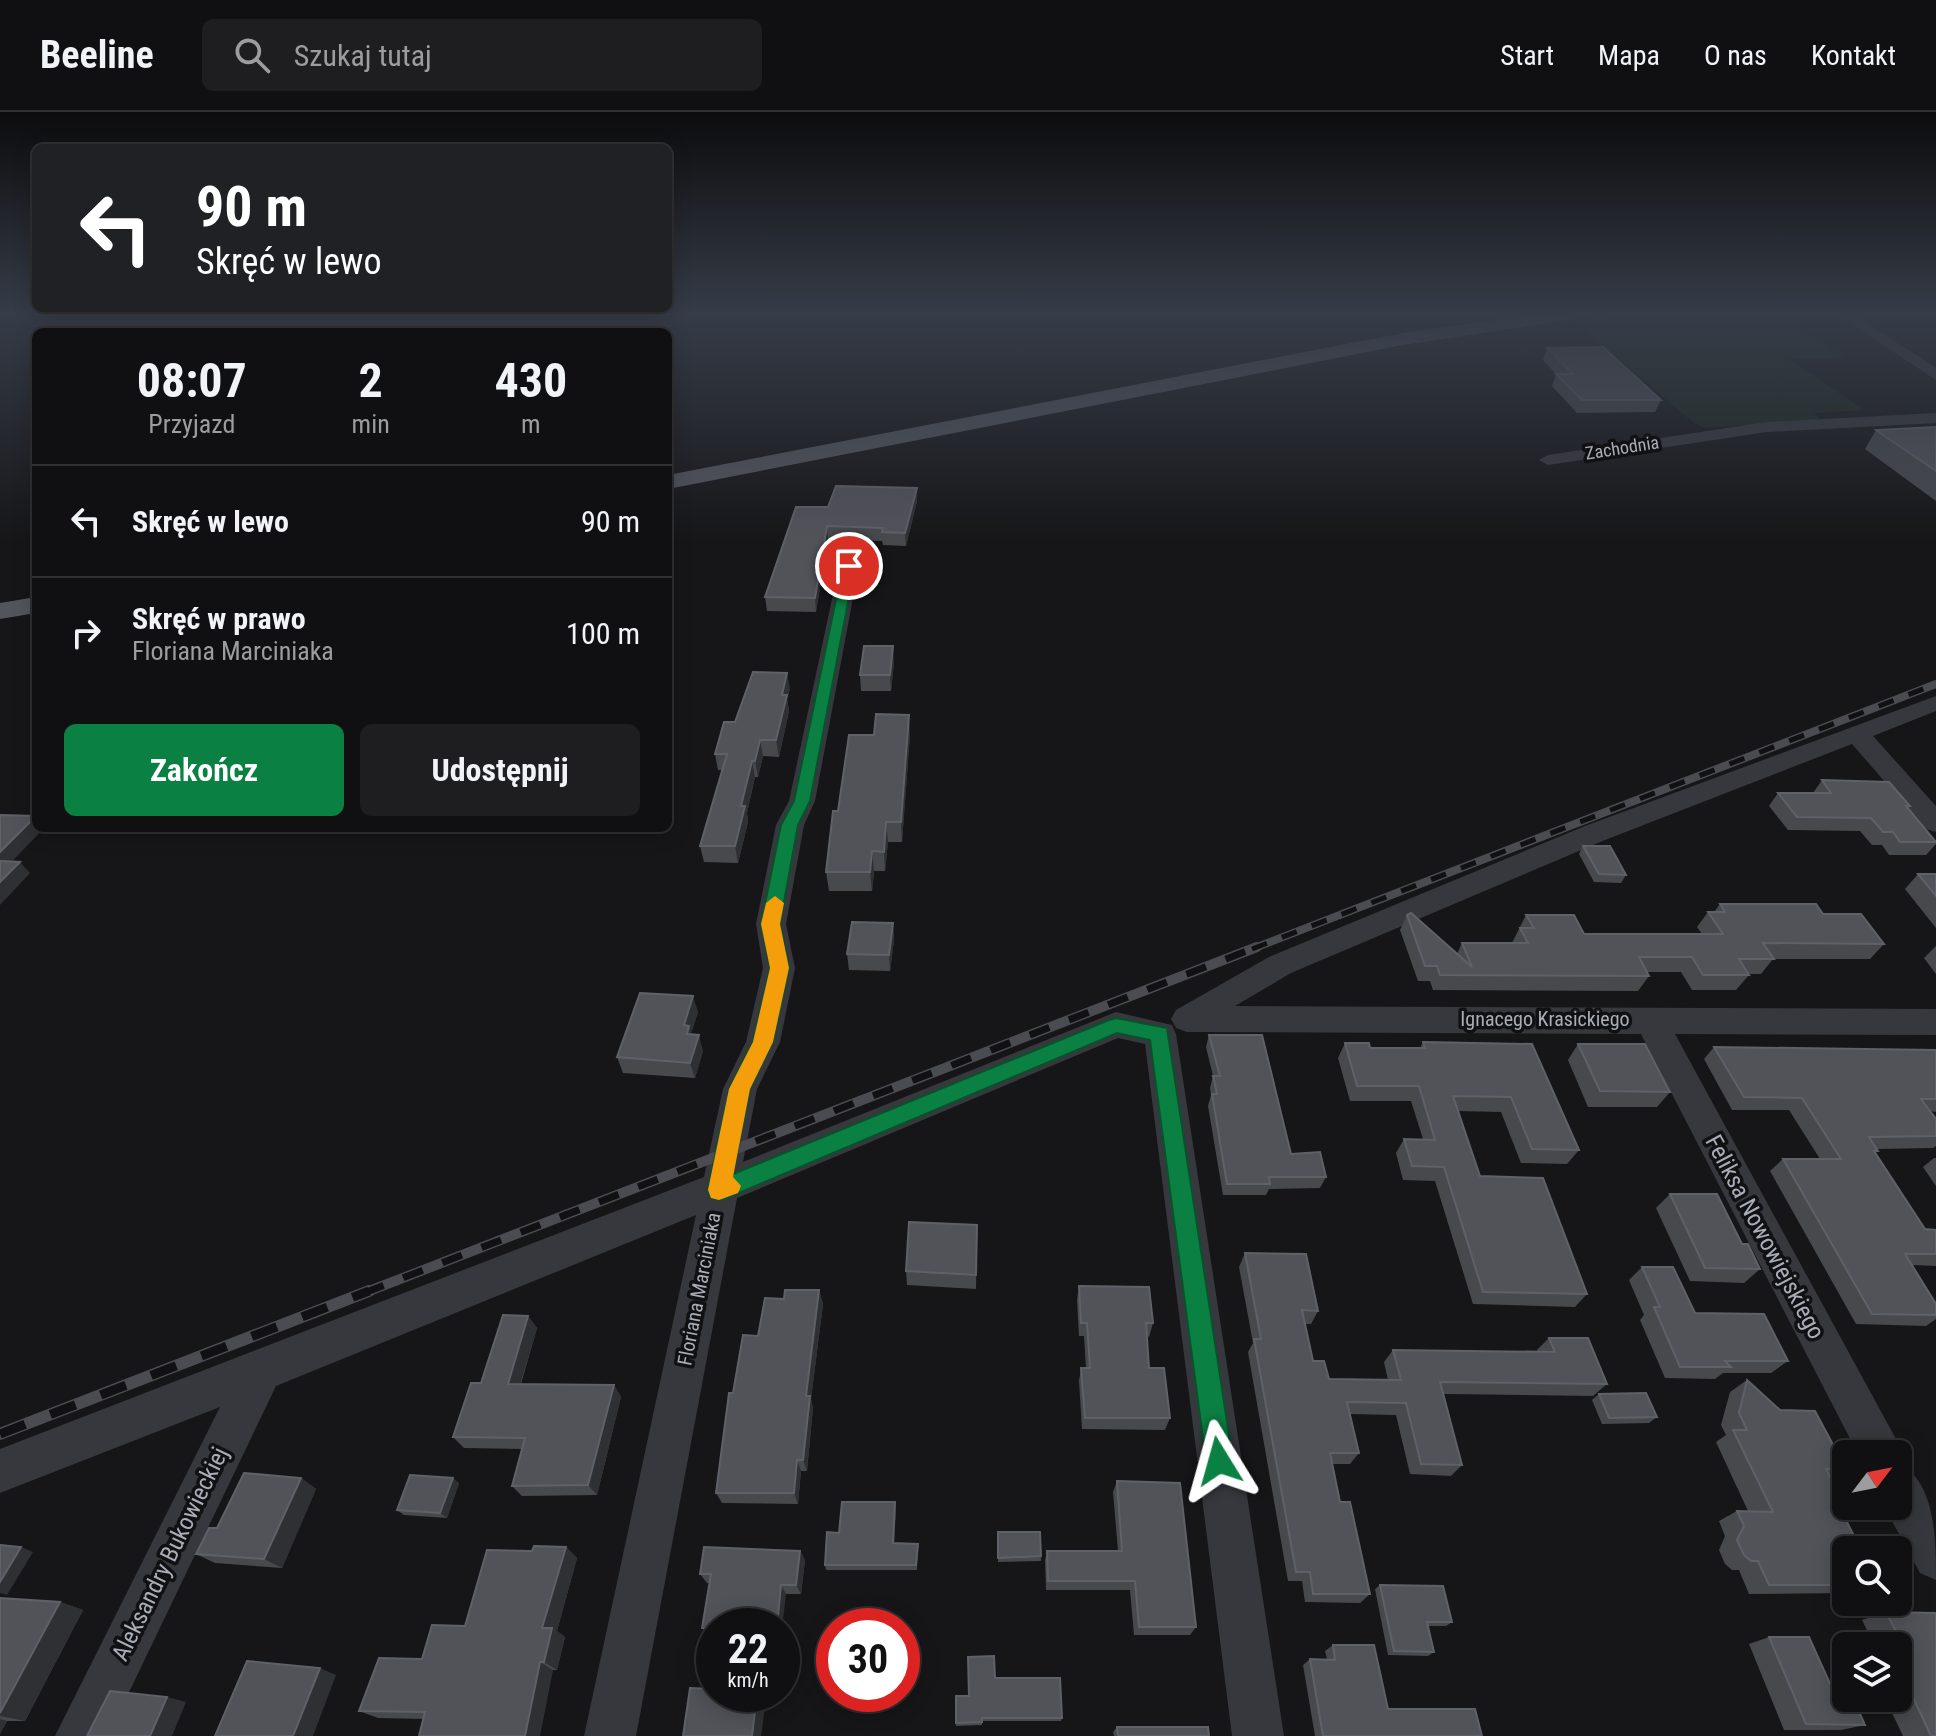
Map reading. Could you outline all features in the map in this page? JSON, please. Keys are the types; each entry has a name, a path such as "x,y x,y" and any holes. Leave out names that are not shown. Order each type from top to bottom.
{"main road":[{"path":"672,481 1137,391"},
{"path":"0,611 32,606"}],"street":[{"name":"Zachodnia","path":"1548,460 1767,427 1936,418"},
{"name":"Floriana Marciniaka","path":"610,1736 740,1089 763,1042 779,968 771,924 790,825 802,801 849,566"},
{"path":"1258,1736 1174,1027 1280,965 1595,833 1936,703"},
{"path":"1856,733 1936,823"},
{"name":"Ignacego Krasickiego","path":"0,1471 260,1373 719,1190 1116,1025 1174,1027 1650,1019 1936,1022"},
{"name":"Feliksa Nowowiejskiego","path":"1650,1019 1874,1440"},
{"name":"Aleksandry Bukowieckiej","path":"81,1736 260,1373"},
{"path":"1912,1512 1936,1557"}],"shaded area":[{"path":"1656,391 1836,391 1864,410 1814,413 1821,420 1706,428 1694,423"}],"building":[{"path":"1573,391 1651,391 1661,400 1582,400"},
{"path":"1936,427 1936,471 1876,430"},
{"path":"836,486 917,488 905,533 882,532 883,528 827,526 815,598 765,597 796,507 828,507"},
{"path":"864,646 893,646 890,675 860,675"},
{"path":"753,672 787,673 782,695 787,695 776,740 760,740 741,806 745,806 735,846 700,846 727,754 715,754 724,722 735,722"},
{"path":"876,714 909,715 901,822 886,822 884,852 872,851 870,872 826,872 833,811 838,811 849,735 874,735"},
{"path":"1822,780 1889,782 1936,842 1900,842 1893,832 1883,832 1871,818 1797,817 1778,793 1831,793"},
{"path":"0,815 32,816 32,820 0,852"},
{"path":"1583,846 1610,846 1626,875 1599,874"},
{"path":"0,861 20,862 0,882"},
{"path":"1918,874 1936,874 1936,896"},
{"path":"1720,904 1816,904 1823,914 1861,914 1884,944 1763,943 1774,959 1739,959 1749,975 1703,975 1692,957 1639,957 1649,976 1440,975 1437,966 1425,966 1407,915 1411,913 1472,967 1462,943 1528,943 1520,928 1534,928 1526,915 1574,915 1584,934 1723,934 1708,912 1725,912"},
{"path":"852,922 893,923 889,955 847,954"},
{"path":"640,993 693,996 684,1025 689,1026 687,1034 699,1035 690,1063 617,1057"},
{"path":"1209,1035 1262,1035 1291,1154 1320,1152 1326,1177 1269,1177 1270,1184 1227,1184 1212,1094 1217,1094 1213,1076 1220,1076"},
{"path":"1423,1042 1532,1044 1579,1150 1532,1149 1511,1097 1453,1096 1480,1176 1543,1178 1587,1294 1483,1292 1444,1167 1412,1166 1404,1139 1435,1140 1419,1086 1357,1086 1345,1043 1369,1043 1370,1048 1425,1048"},
{"path":"1578,1044 1645,1044 1670,1092 1600,1091"},
{"path":"1714,1047 1936,1050 1936,1099 1921,1099 1936,1119 1936,1136 1869,1137 1878,1151 1874,1151 1925,1229 1936,1230 1936,1254 1905,1254 1936,1304 1936,1315 1872,1314 1783,1159 1841,1159 1802,1098 1744,1097"},
{"path":"1670,1194 1717,1194 1742,1244 1748,1244 1760,1269 1705,1268"},
{"path":"909,1222 977,1225 976,1275 906,1271"},
{"path":"1245,1253 1306,1254 1318,1311 1302,1310 1313,1361 1324,1361 1329,1379 1401,1380 1393,1350 1555,1352 1549,1338 1588,1338 1607,1384 1440,1382 1462,1465 1421,1464 1406,1403 1347,1402 1359,1453 1330,1453 1340,1502 1350,1502 1370,1594 1313,1594 1310,1572 1296,1572 1254,1339 1261,1339"},
{"path":"1642,1267 1673,1267 1695,1313 1764,1314 1788,1361 1725,1361 1731,1367 1680,1367 1654,1307 1660,1307"},
{"path":"1079,1286 1149,1287 1153,1323 1146,1323 1149,1368 1164,1368 1170,1418 1085,1418 1081,1368 1090,1368 1087,1323 1081,1323"},
{"path":"785,1290 819,1290 806,1396 810,1396 803,1460 797,1460 794,1493 716,1493 729,1393 733,1393 743,1335 758,1336 765,1298 784,1299"},
{"path":"503,1315 528,1316 508,1384 614,1385 588,1485 512,1486 525,1438 453,1437 471,1383 481,1383"},
{"path":"1747,1380 1780,1410 1815,1411 1832,1443 1832,1469 1826,1469 1832,1481 1832,1520 1846,1520 1854,1536 1832,1536 1832,1585 1769,1585 1758,1561 1751,1561 1744,1555 1737,1540 1744,1526 1737,1511 1773,1512 1733,1430 1747,1430 1739,1413"},
{"path":"1646,1393 1657,1417 1609,1418 1599,1394"},
{"path":"244,1473 301,1478 264,1559 196,1554 209,1528 217,1528"},
{"path":"410,1475 453,1478 440,1513 397,1510"},
{"path":"1117,1481 1180,1483 1196,1627 1139,1627 1135,1581 1048,1581 1047,1551 1122,1551"},
{"path":"842,1502 895,1502 893,1543 918,1544 916,1565 825,1565 827,1532 839,1533"},
{"path":"998,1532 1040,1532 1041,1556 998,1558"},
{"path":"0,1545 21,1547 0,1582"},
{"path":"534,1546 566,1547 542,1628 552,1628 544,1662 540,1662 525,1736 419,1736 425,1712 359,1711 379,1658 422,1659 432,1625 465,1626 487,1550 532,1551"},
{"path":"704,1547 800,1551 796,1585 781,1585 779,1608 705,1608 711,1574 700,1574"},
{"path":"1380,1585 1443,1586 1452,1622 1427,1622 1434,1652 1394,1651"},
{"path":"0,1598 60,1602 0,1713"},
{"path":"1912,1613 1936,1615 1936,1736 1931,1736 1912,1695 1912,1632 1896,1632 1888,1616 1912,1616"},
{"path":"1769,1637 1809,1637 1832,1688 1832,1712 1859,1712 1865,1725 1806,1724"},
{"path":"1333,1645 1374,1645 1388,1709 1475,1709 1482,1736 1323,1736 1310,1659 1335,1660"},
{"path":"994,1656 995,1678 1060,1678 1062,1718 982,1718 982,1722 956,1723 956,1696 969,1696 968,1657"},
{"path":"247,1661 320,1668 293,1736 215,1736"},
{"path":"690,1688 696,1688 696,1712 755,1712 752,1736 683,1736"},
{"path":"110,1691 167,1697 150,1736 87,1736"},
{"path":"1117,1727 1208,1727 1209,1736 1118,1736"}],"railway":[{"path":"1252,949 1936,684"},
{"path":"364,1293 1257,947"},
{"path":"0,1434 369,1291"}],"slow traffic":[{"path":"730,1186 719,1190 740,1089 763,1042 779,968 771,924 775,903"}],"route":[{"path":"849,566 802,801 790,825 771,924 779,968 763,1042 740,1089 719,1190 1116,1025 1160,1034 1219,1461"}]}
